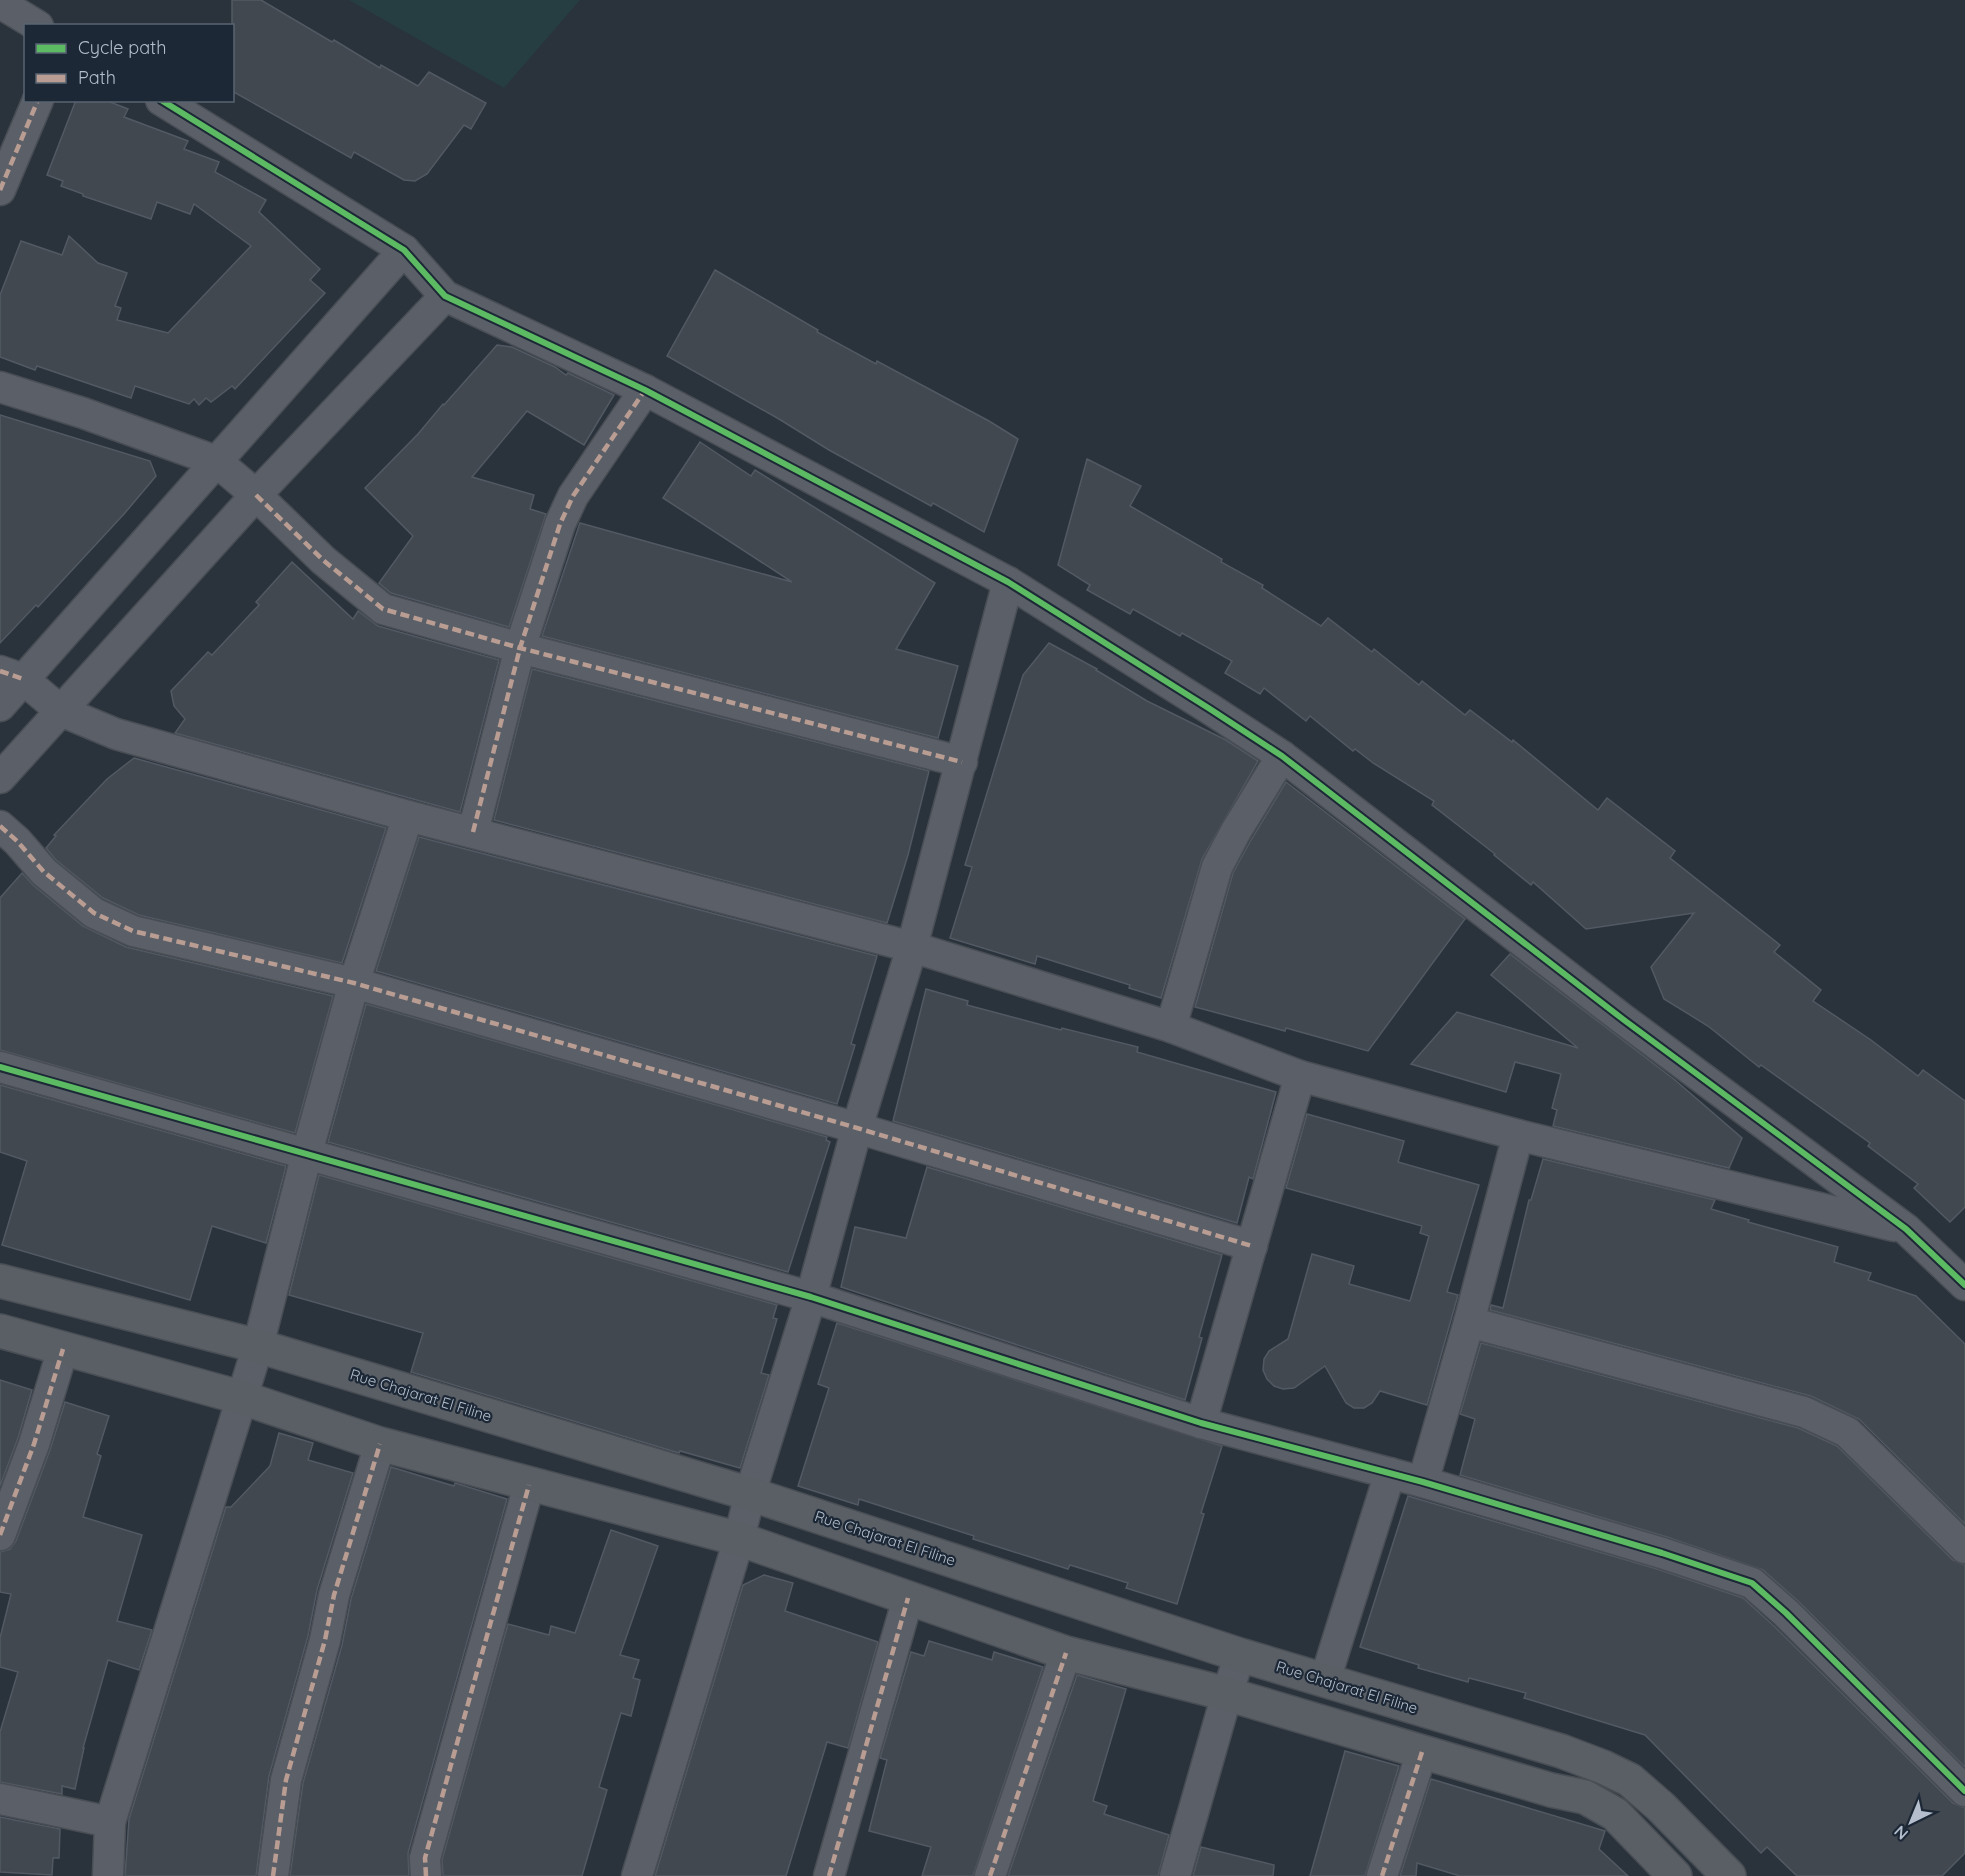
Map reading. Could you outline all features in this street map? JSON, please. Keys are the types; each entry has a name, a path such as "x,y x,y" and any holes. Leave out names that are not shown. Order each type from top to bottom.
{"street":[{"path":"0,3 35,24"},
{"path":"0,190 37,102"},
{"path":"164,102 404,250 445,296 645,390 1008,582 1282,756 1624,1020 1906,1229 1965,1285"},
{"path":"0,706 12,675 216,462 404,250"},
{"path":"0,778 256,495 445,296"},
{"path":"0,387 83,413 216,462 256,495 323,560 383,609 520,648 962,762"},
{"path":"472,832 520,648 561,524 573,496 645,390"},
{"path":"637,1876 740,1539 750,1494 811,1297 857,1128 912,947 1008,582"},
{"path":"12,675 61,711 116,734 408,816 912,947 1172,1027 1300,1076 1518,1136 1906,1229"},
{"path":"1172,1027 1217,867 1282,756"},
{"path":"108,1876 110,1822 243,1398 354,983 408,816"},
{"path":"0,826 17,841 44,872 94,913 134,931 354,983 857,1128 1252,1246"},
{"path":"0,1067 811,1297 1201,1423 1423,1482 1752,1583 1786,1613 1965,1791"},
{"path":"1201,1423 1300,1076"},
{"path":"1423,1482 1469,1322 1518,1136"},
{"name":"Rue Chajarat El Filine","path":"0,1281 258,1346 750,1494 1240,1655 1561,1751 1630,1780 1661,1807 1729,1876"},
{"path":"1469,1322 1804,1412 1823,1420 1847,1432 1965,1548"},
{"path":"0,1331 243,1398 380,1444 740,1539 1066,1653 1227,1694 1551,1790 1585,1797 1615,1814 1675,1876"},
{"path":"0,1535 34,1444 63,1349"},
{"path":"273,1876 286,1780 325,1640 334,1595 380,1444"},
{"path":"1325,1680 1390,1473"},
{"path":"426,1876 425,1858 529,1485"},
{"path":"829,1876 908,1598"},
{"path":"990,1876 1066,1653"},
{"path":"1175,1876 1240,1655"},
{"path":"1382,1876 1422,1752"},
{"path":"0,1799 110,1822"}],"green space":[{"path":"349,0 580,0 504,88"}],"building":[{"path":"232,0 261,0 332,42 334,40 380,68 381,65 418,86 429,72 486,103 471,129 464,125 427,174 415,181 404,180 354,152 351,158 234,92 234,24 232,24"},
{"path":"75,102 110,102 128,109 124,117 188,141 184,149 219,162 215,172 266,200 259,212 320,269 310,280 325,293 235,389 232,386 211,402 206,398 199,405 194,399 189,404 135,386 131,398 37,366 35,370 0,357 0,295 21,241 62,255 69,236 98,263 127,273 115,306 121,308 117,320 168,333 251,246 194,204 190,214 157,202 151,219 83,196 83,194 61,186 63,181 47,175"},
{"path":"715,270 818,330 817,332 876,364 877,361 1018,439 984,532 933,503 931,506 829,450 667,356"},
{"path":"497,345 512,347 555,367 566,375 568,373 614,395 584,445 527,411 472,477 534,495 530,509 546,514 509,627 391,593 379,583 413,536 365,488 418,434"},
{"path":"0,415 150,461 156,476 38,607 36,605 0,643"},
{"path":"700,442 751,476 755,470 935,583 896,649 958,666 938,738 542,636 580,523 792,582 663,498"},
{"path":"1087,459 1141,486 1130,506 1222,559 1221,562 1263,585 1262,588 1321,626 1328,618 1372,652 1374,649 1419,685 1422,681 1465,715 1470,710 1512,742 1513,740 1598,810 1607,798 1675,851 1670,858 1780,945 1774,952 1821,990 1813,1001 1871,1040 1918,1076 1923,1070 1965,1101 1965,1207 1950,1222 1914,1188 1918,1184 1868,1146 1870,1143 1761,1065 1759,1067 1708,1026 1664,999 1651,967 1694,913 1586,929 1533,882 1531,885 1432,805 1434,801 1355,749 1353,751 1310,716 1306,721 1264,688 1260,694 1225,673 1232,661 1182,633 1180,636 1133,609 1130,614 1087,590 1090,585 1058,565"},
{"path":"292,562 353,619 358,611 378,626 499,660 460,812 175,733 185,719 174,706 171,691 208,652 212,655 259,605 256,602"},
{"path":"1049,643 1097,669 1147,701 1226,740 1258,761 1202,859 1161,998 1129,988 1130,985 1037,956 1035,964 950,938 972,867 965,865 1023,675"},
{"path":"532,669 929,771 908,855 887,923 494,820"},
{"path":"134,758 386,828 342,963 139,915 103,898 56,860 46,848 56,836 54,835 107,779"},
{"path":"1286,782 1465,919 1368,1051 1286,1028 1285,1031 1195,1007 1233,873"},
{"path":"419,837 877,956 851,1044 855,1045 837,1104 376,971"},
{"path":"22,873 33,885 83,926 126,947 333,996 295,1133 0,1050 0,898"},
{"path":"1510,954 1675,1080 1742,1138 1729,1168 1553,1126 1557,1110 1552,1108 1561,1074 1515,1062 1506,1092 1411,1064 1457,1012 1578,1048 1491,975"},
{"path":"926,989 968,1001 967,1005 1061,1030 1062,1028 1138,1047 1137,1052 1276,1092 1253,1179 1249,1177 1237,1223 893,1121"},
{"path":"366,1004 827,1137 826,1140 830,1142 788,1272 328,1142"},
{"path":"0,1085 286,1166 266,1243 212,1226 190,1300 2,1245 27,1161 0,1152"},
{"path":"1307,1114 1404,1141 1398,1162 1479,1185 1447,1292 1458,1295 1427,1405 1380,1391 1372,1403 1364,1408 1354,1408 1346,1403 1325,1366 1294,1388 1283,1389 1274,1386 1267,1379 1263,1370 1264,1359 1269,1351 1288,1339 1312,1254 1354,1266 1349,1284 1410,1301 1429,1236 1420,1233 1422,1226 1286,1188"},
{"path":"1543,1159 1715,1200 1711,1209 1749,1220 1748,1222 1838,1247 1834,1262 1871,1273 1868,1280 1916,1296 1965,1344 1965,1524 1859,1419 1811,1396 1490,1310 1491,1305 1503,1308 1529,1200 1531,1200"},
{"path":"927,1167 1222,1255 1199,1337 1202,1338 1185,1400 841,1287 855,1227 906,1238"},
{"path":"319,1175 777,1305 773,1318 777,1319 761,1373 769,1375 740,1468 680,1451 679,1453 411,1372 423,1333 289,1295"},
{"path":"837,1323 1222,1446 1201,1513 1204,1514 1177,1604 1126,1588 1128,1583 1070,1565 1068,1569 859,1499 858,1505 798,1486 829,1388 818,1384"},
{"path":"1481,1343 1798,1428 1837,1446 1953,1560 1965,1565 1965,1767 1798,1601 1763,1570 1667,1537 1460,1475 1475,1419 1460,1414"},
{"path":"0,1380 32,1390 18,1438 0,1486"},
{"path":"65,1402 109,1416 97,1454 101,1456 83,1517 142,1535 117,1621 152,1630 139,1670 108,1660 83,1748 75,1789 62,1786 62,1794 0,1782 0,1732 18,1672 0,1667 0,1638 11,1594 0,1592 0,1552 10,1549 16,1541 50,1450"},
{"path":"279,1433 313,1443 308,1460 353,1473 317,1590 308,1636 269,1776 256,1876 125,1876 129,1819 226,1507 231,1507 270,1466"},
{"path":"391,1467 507,1499 408,1853 409,1876 290,1876 303,1783 342,1645 351,1599"},
{"path":"1408,1496 1657,1569 1743,1598 1953,1803 1965,1808 1965,1853 1942,1876 1797,1876 1767,1847 1761,1853 1645,1735 1524,1698 1526,1693 1469,1678 1468,1682 1418,1668 1419,1665 1360,1647"},
{"path":"611,1530 658,1546 620,1655 639,1660 633,1678 640,1680 631,1716 621,1713 599,1787 607,1790 582,1876 443,1876 442,1860 508,1624 549,1635 551,1626 575,1633"},
{"path":"764,1575 793,1583 785,1611 878,1642 848,1748 827,1742 786,1876 655,1876 743,1585"},
{"path":"929,1641 992,1660 994,1652 1043,1667 973,1876 922,1876 931,1847 869,1831 887,1760 880,1758 911,1652 924,1656"},
{"path":"1077,1675 1126,1689 1093,1801 1107,1806 1104,1814 1169,1835 1158,1876 1008,1876"},
{"path":"1345,1751 1399,1766 1365,1876 1310,1876"},
{"path":"1431,1779 1605,1831 1599,1849 1628,1876 1460,1876 1417,1863 1416,1876 1400,1876"},
{"path":"0,1817 60,1829 59,1858 53,1858 52,1875 0,1872"},
{"path":"1201,1847 1274,1865 1273,1876 1193,1876"}],"marked path":[{"path":"0,190 37,102"},
{"path":"473,832 520,648 560,524 573,496 645,390"},
{"path":"256,495 323,560 383,609 520,648 962,762"},
{"path":"0,671 23,679"},
{"path":"0,826 17,841 44,872 94,913 133,931 354,983 857,1128 1252,1246"},
{"path":"0,1535 34,1444 63,1349"},
{"path":"273,1876 286,1780 325,1640 334,1595 380,1444"},
{"path":"426,1876 425,1858 529,1485"},
{"path":"829,1876 908,1598"},
{"path":"990,1876 1066,1653"},
{"path":"1382,1876 1422,1752"}],"cycle path":[{"path":"164,102 404,250 445,296 645,390 1008,582 1282,756 1624,1020 1906,1229 1965,1285"},
{"path":"0,1067 811,1297 1201,1423 1423,1482 1662,1553 1752,1583 1786,1613 1965,1791"}]}
